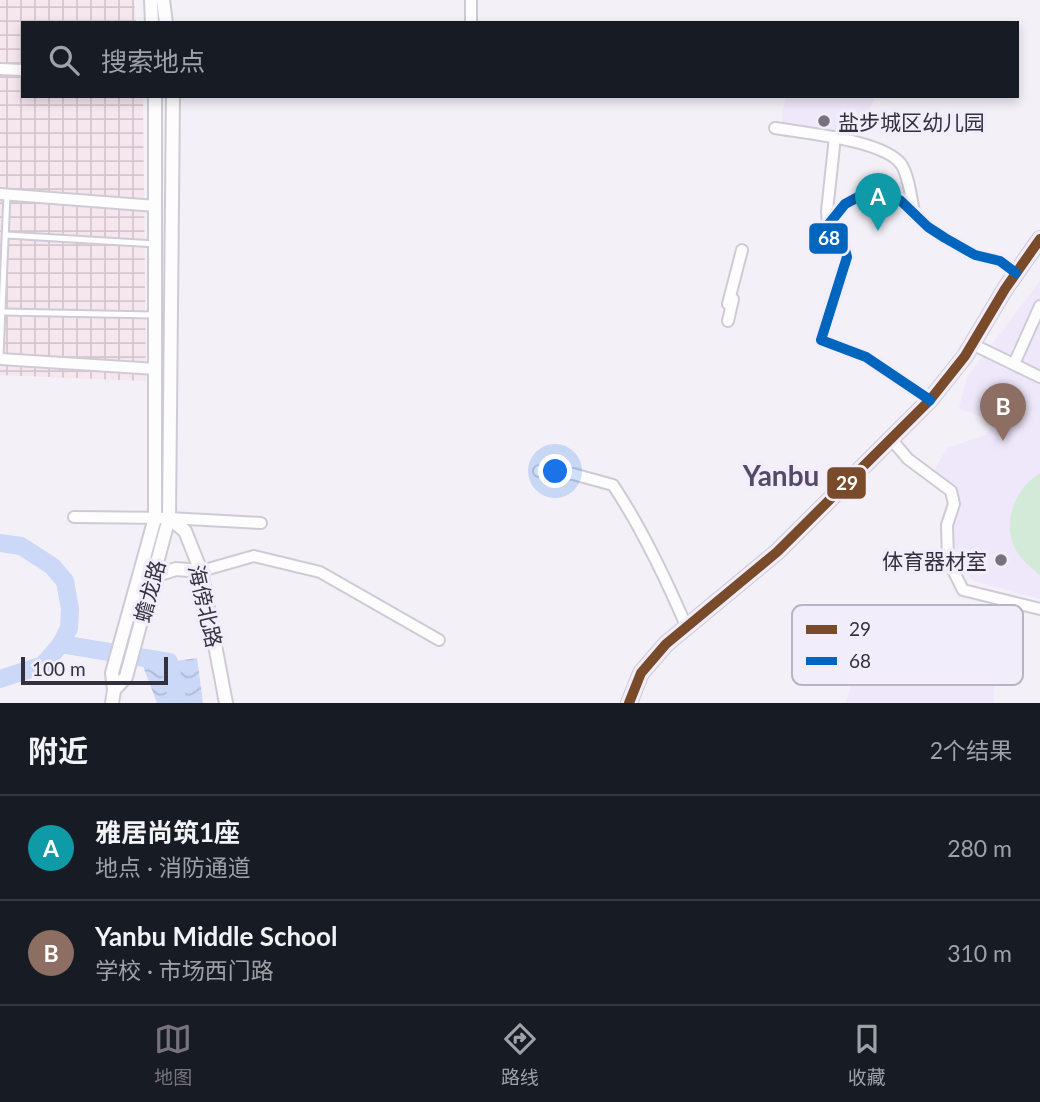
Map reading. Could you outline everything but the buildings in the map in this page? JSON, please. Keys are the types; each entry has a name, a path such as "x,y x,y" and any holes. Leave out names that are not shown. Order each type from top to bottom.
{"main road":[{"path":"629,703 641,673 666,643 777,552 930,400 972,344 1040,239"}],"street":[{"path":"150,0 152,21"},
{"path":"163,0 166,21"},
{"path":"471,0 471,21"},
{"path":"0,69 21,70"},
{"name":"蟾龙路","path":"113,697 112,673 155,518 155,98"},
{"name":"蟾龙路","path":"113,697 126,677 169,517 173,98"},
{"path":"775,128 835,137 877,149 896,160 902,166 914,212"},
{"path":"835,137 826,238 838,242 846,251 847,257 821,340 866,357 930,400"},
{"path":"828,225 845,204 858,197 888,194 901,201 928,227 945,238 975,255 1000,261 1016,273"},
{"path":"4,195 171,206"},
{"path":"728,321 742,250"},
{"path":"729,304 735,283"},
{"path":"1014,364 1040,306"},
{"path":"156,315 170,315"},
{"path":"972,344 1040,377"},
{"path":"0,357 170,370"},
{"path":"891,439 908,459 951,491 954,504 947,525 948,560 963,590 1040,608"},
{"path":"539,471 573,474 613,485 635,521 687,628"},
{"path":"74,517 169,517 261,523"},
{"name":"海傍北路","path":"169,517 185,531 201,571 226,703"},
{"path":"151,577 177,569 201,571 254,556 320,572 439,640"}],"lane":[{"path":"0,357 6,235 4,195"},
{"path":"6,235 156,244"},
{"path":"3,312 156,315"}],"shaded area":[{"path":"0,0 134,0 136,21 21,21 21,98 143,98 146,381 0,375"},
{"name":"盐步城区幼儿园","path":"786,98 874,100 856,139 783,126"},
{"path":"1040,281 1040,599 974,581 958,565 952,534 955,491 934,471 947,448 986,435 995,423 959,408 967,377"},
{"path":"851,685 993,685 994,703 846,703"}],"green space":[{"path":"1040,473 1040,576 1015,549 1010,525 1015,501 1030,481"}],"water":[{"path":"197,658 203,703 157,703 141,661 169,662"}],"waterway":[{"path":"0,543 21,546 52,566 65,581 70,609 69,628 61,644 43,665 0,679"},
{"path":"61,644 169,662 178,703"}],"transit line":[{"name":"68","path":"930,400 866,357 821,340 847,257 840,244 826,238 828,225 845,204 858,197 888,194 901,201 928,227 945,238 975,255 1000,261 1016,273"},
{"name":"29","path":"629,703 641,673 666,644 777,552 930,400 965,356 1005,289 1040,239"}],"place":[{"name":"盐步城区幼儿园","path":"824,121"},
{"name":"雅居尚筑1座","path":"878,231"},
{"name":"Yanbu Middle School","path":"1003,441"},
{"name":"体育器材室","path":"1001,560"}],"district":[{"name":"Yanbu","path":"781,475"}]}
